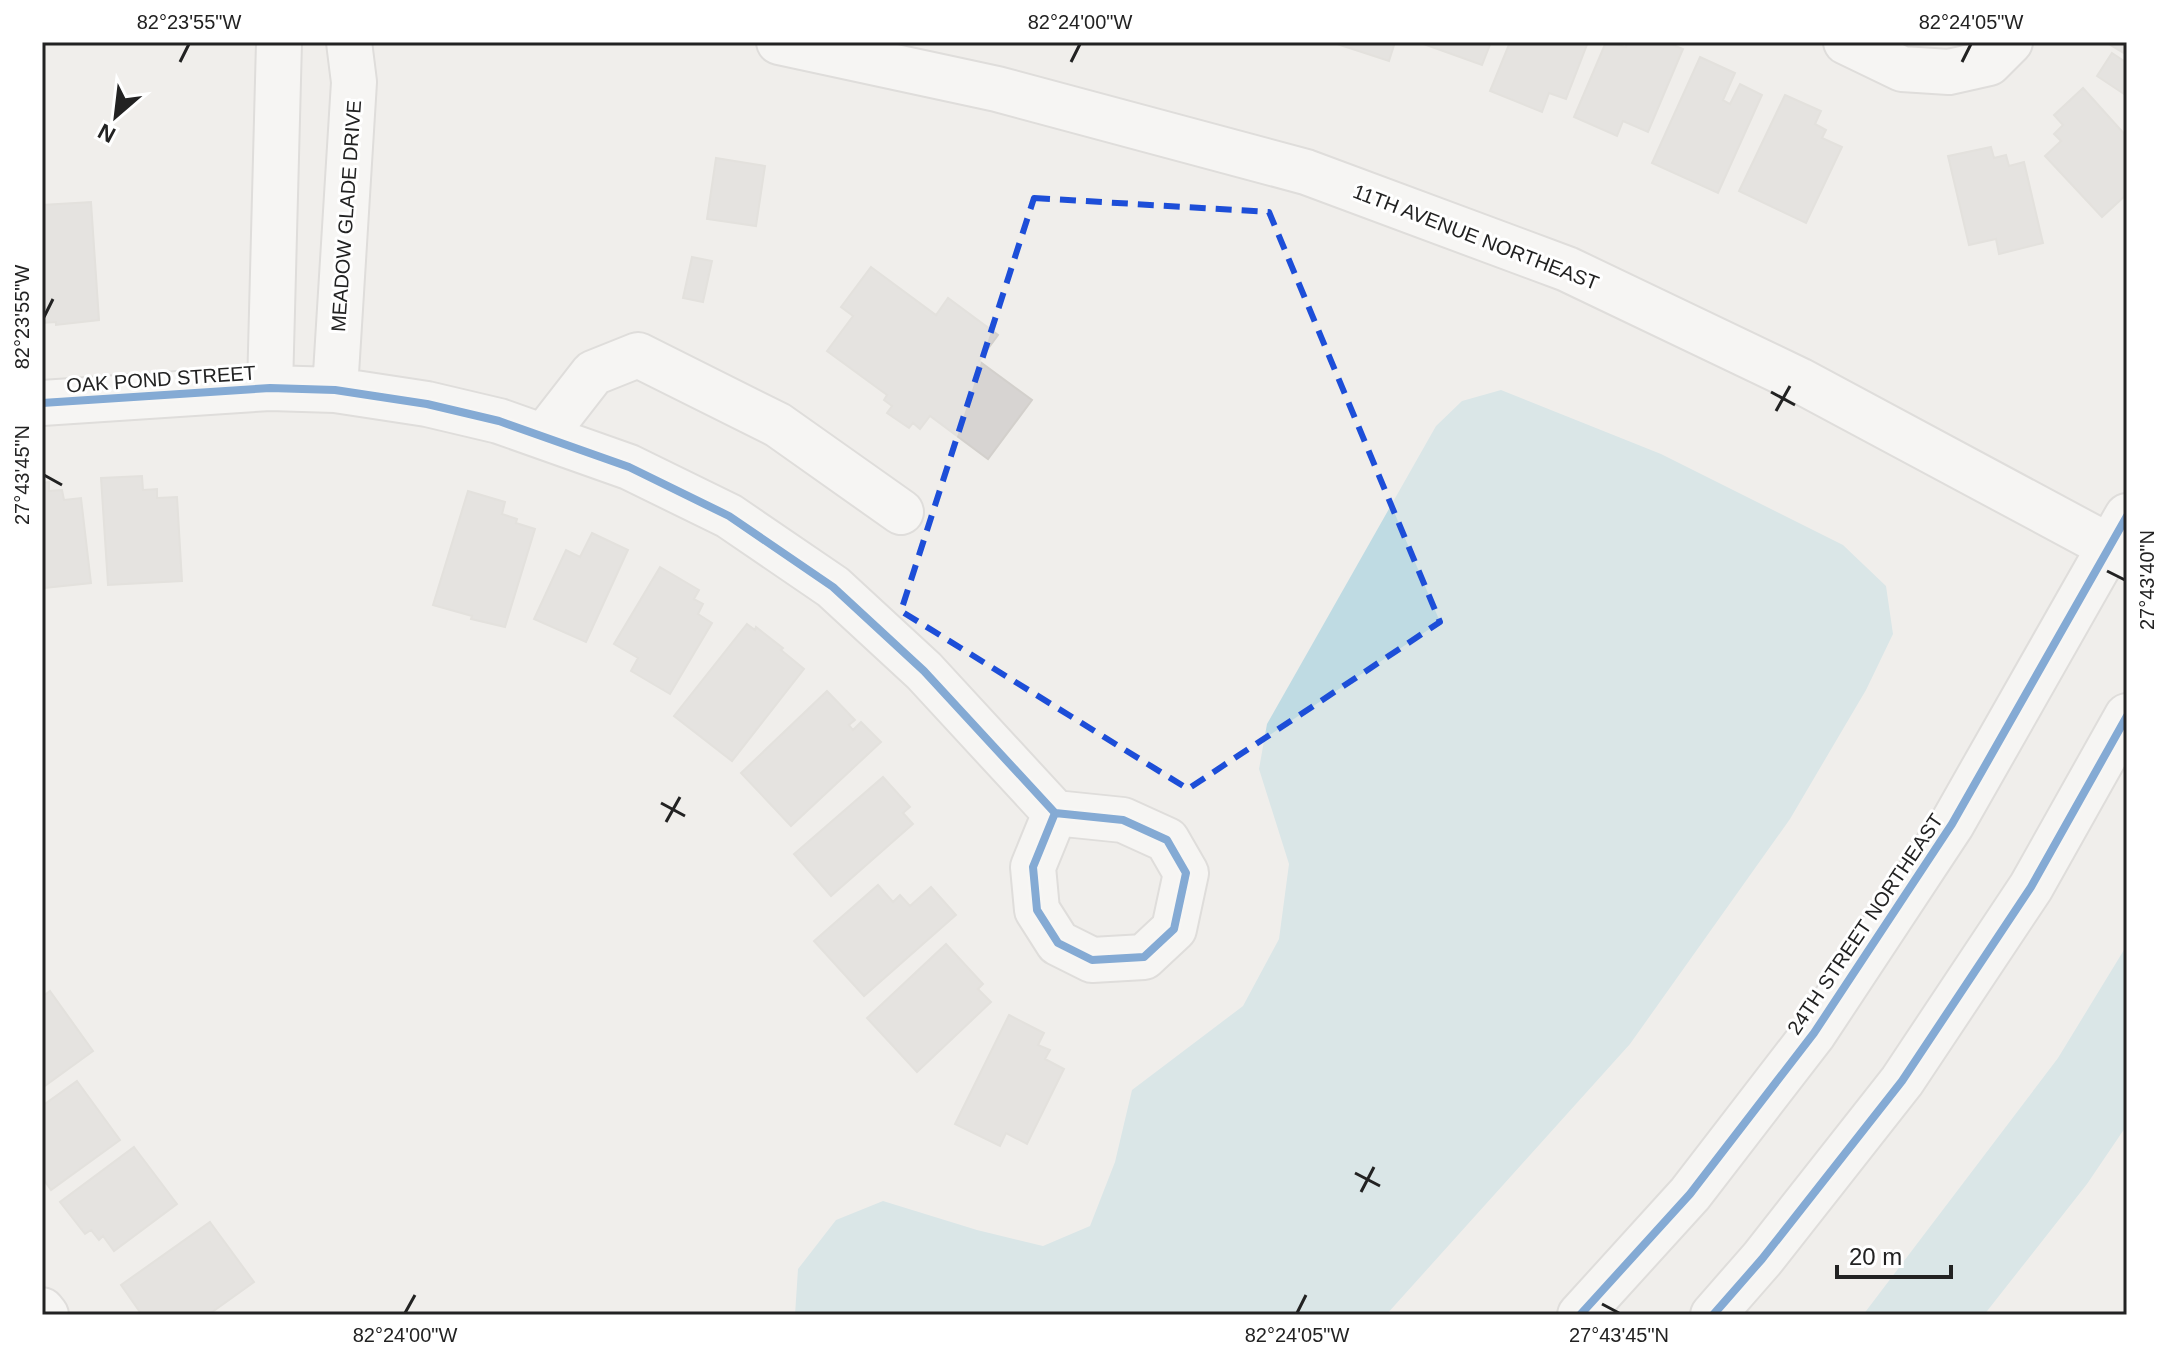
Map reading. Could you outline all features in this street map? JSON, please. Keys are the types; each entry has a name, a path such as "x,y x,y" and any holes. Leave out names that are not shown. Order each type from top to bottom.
{"street":[{"path":"270,388 279,42"},
{"name":"MEADOW GLADE DRIVE","path":"335,390 354,82 349,42"},
{"name":"11TH AVENUE NORTHEAST","path":"779,42 997,89 1306,172 1567,269 2121,540"},
{"path":"1846,42 1902,69 1949,72 1989,63 2010,42"},
{"path":"544,436 593,373 638,355 778,425 901,512"},
{"name":"OAK POND STREET","path":"42,403 270,388 335,390 427,404 499,421 629,467 729,516 833,587 924,671 1055,813"},
{"name":"24TH STREET NORTHEAST","path":"1580,1315 1690,1194 1814,1033 1952,824 2121,540"},
{"path":"1713,1315 1762,1259 1902,1081 2031,887 2127,716"},
{"path":"42,1310 46,1315"}],"highlighted area":[{"path":"1034,198 1269,212 1440,622 1188,789 901,611"}],"water":[{"path":"1501,390 1661,454 1843,545 1886,586 1893,634 1866,690 1790,819 1630,1044 1386,1315 795,1315 798,1269 836,1220 883,1201 977,1230 1043,1246 1090,1226 1115,1162 1132,1090 1243,1006 1279,939 1289,864 1259,769 1267,724 1436,426 1462,401"},
{"path":"2127,945 2127,1125 2087,1184 1984,1315 1863,1315 2058,1058"}],"building":[{"path":"1331,42 1395,42 1389,61"},
{"path":"1418,42 1491,42 1482,65"},
{"path":"1510,42 1588,42 1566,99 1549,93 1542,112 1490,91"},
{"path":"1606,42 1626,47 1627,42 1666,42 1683,49 1648,132 1623,121 1617,136 1574,117"},
{"path":"2107,42 2127,42 2127,55 2107,43"},
{"path":"2112,53 2127,63 2127,96 2097,76"},
{"path":"1700,57 1735,73 1723,100 1730,104 1740,84 1762,95 1718,193 1652,163"},
{"path":"2083,88 2127,137 2127,194 2102,217 2045,156 2061,141 2054,134 2063,125 2054,115"},
{"path":"1785,95 1821,111 1815,124 1826,130 1822,138 1842,147 1806,223 1739,191"},
{"path":"1991,147 1994,158 2006,155 2009,166 2024,162 2043,243 1999,254 1996,239 1969,245 1948,156"},
{"path":"716,158 765,166 756,226 707,219"},
{"path":"91,202 99,320 56,325 56,322 42,323 42,205"},
{"path":"692,257 712,261 703,302 683,298"},
{"path":"871,267 936,315 948,298 998,335 979,361 1032,400 988,459 930,416 920,429 913,423 909,428 887,413 892,406 884,400 887,395 827,351 853,316 841,307"},
{"path":"142,476 143,490 157,489 157,498 177,497 182,581 108,585 101,478"},
{"path":"49,482 49,491 62,490 64,500 81,498 91,583 45,588 42,574 42,483"},
{"path":"468,491 505,502 502,514 517,519 516,523 535,529 505,627 433,605"},
{"path":"592,533 628,550 586,642 534,619 566,550 580,557"},
{"path":"660,567 699,590 694,599 703,604 698,614 712,623 670,694 631,671 638,658 614,644"},
{"path":"747,624 755,630 756,627 783,648 781,650 804,669 732,761 674,716"},
{"path":"827,691 855,720 849,725 853,730 861,722 881,742 791,826 741,773"},
{"path":"883,777 910,807 903,813 913,824 831,896 794,854"},
{"path":"878,885 893,902 900,895 910,906 931,887 956,915 864,996 814,941"},
{"path":"946,944 983,984 978,989 991,1002 917,1072 867,1018"},
{"path":"50,991 93,1051 42,1088 42,997"},
{"path":"1009,1015 1044,1033 1038,1045 1050,1050 1045,1059 1064,1069 1027,1144 1006,1133 1000,1146 955,1124"},
{"path":"77,1081 120,1140 51,1190 42,1177 42,1106"},
{"path":"134,1147 177,1204 114,1251 103,1236 99,1240 91,1230 85,1234 60,1202"},
{"path":"210,1222 254,1282 208,1315 142,1315 121,1285"}],"cycle path":[{"path":"42,403 270,388 335,390 427,404 499,421 629,467 729,516 833,587 924,671 1055,813 1123,820 1167,840 1186,873 1174,929 1144,957 1092,960 1058,943 1037,910 1033,867 1055,813"},
{"path":"1580,1315 1690,1194 1814,1033 1952,824 2127,516"},
{"path":"1713,1315 1762,1259 1902,1081 2031,887 2127,716"}]}
